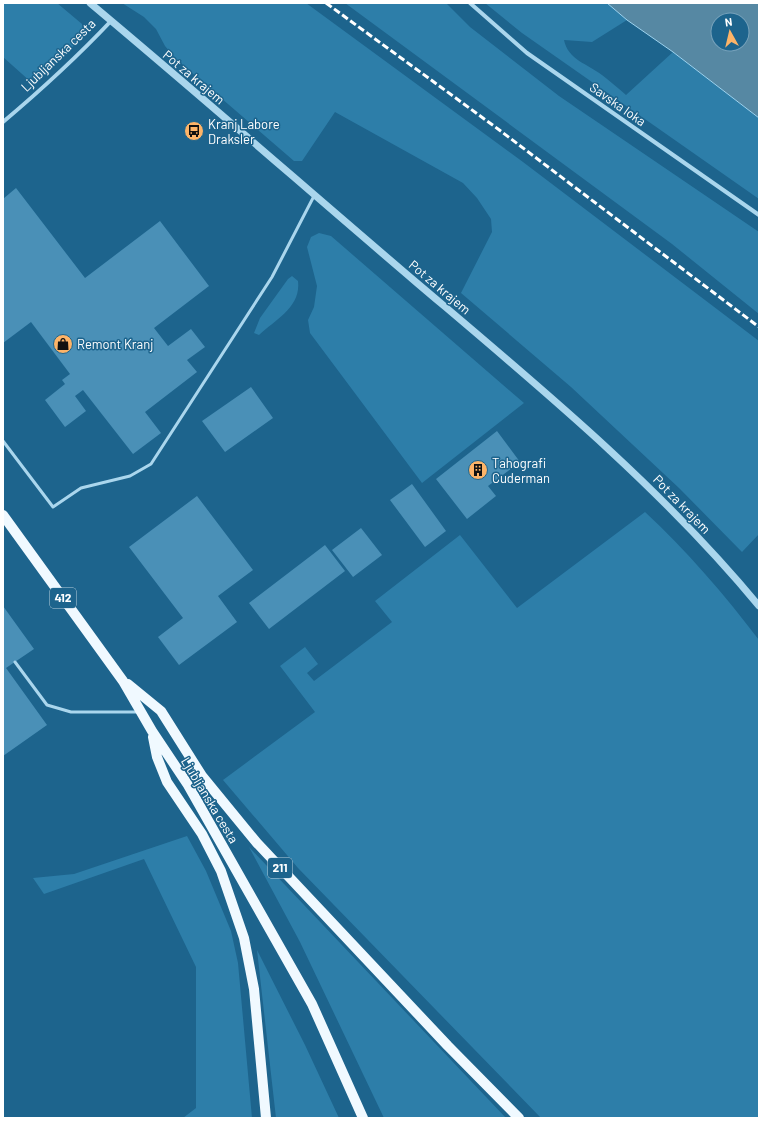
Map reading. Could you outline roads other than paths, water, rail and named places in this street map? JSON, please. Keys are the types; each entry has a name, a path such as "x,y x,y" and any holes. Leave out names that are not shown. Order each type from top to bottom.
{"main road":[{"name":"Ljubljanska cesta","path":"3,515 123,681 152,731 191,792 312,1004 363,1118"},
{"name":"211","path":"123,681 161,711 202,776 257,843 448,1046 519,1118"},
{"path":"152,731 157,757 168,782 202,834 214,856 244,938 254,989 266,1118"}],"street":[{"name":"Pot za krajem","path":"90,3 622,461 698,537 759,606"},
{"name":"Savska loka","path":"470,3 527,53 759,215"},
{"name":"Ljubljanska cesta","path":"3,122 38,93 81,53 111,21"}],"lane":[{"path":"3,441 53,506 81,488 130,476 151,464 272,277 314,196"},
{"path":"16,662 47,705 71,712 141,712"}],"railway":[{"path":"326,3 498,129 759,327"}],"place":[{"name":"Kranj Labore Draksler","path":"194,131"},
{"name":"Remont Kranj","path":"63,344"},
{"name":"Tahografi Cuderman","path":"478,470"}]}
